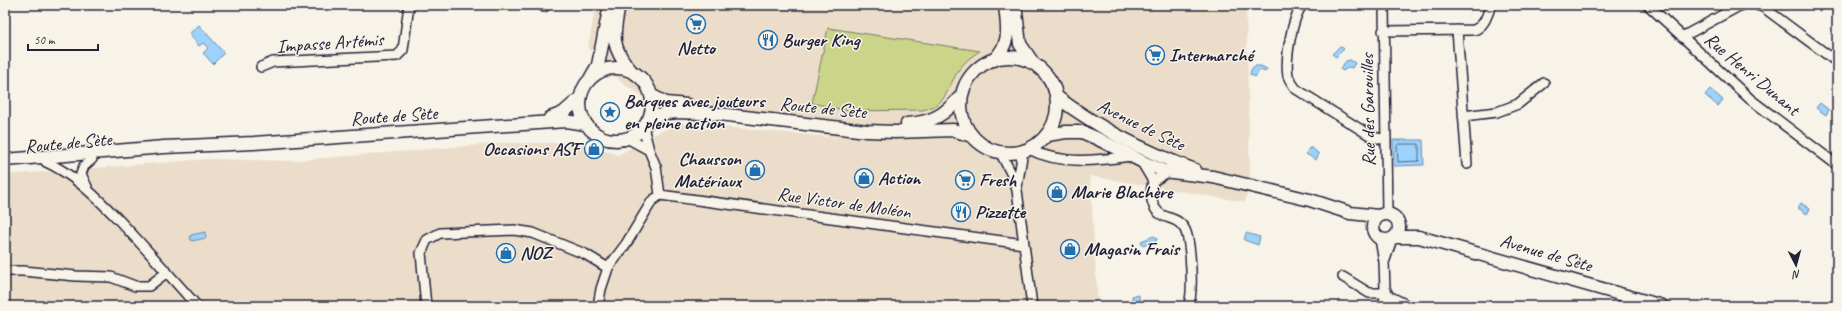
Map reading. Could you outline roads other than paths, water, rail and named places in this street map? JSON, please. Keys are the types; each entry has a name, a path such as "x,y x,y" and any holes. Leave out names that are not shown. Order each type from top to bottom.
{"main road":[{"path":"610,5 598,65 584,87 580,98 580,111 585,124 593,132 603,138 615,140 627,138 637,133 646,124 651,108 651,95 643,80 632,72 621,60 615,45 614,26 618,5"},
{"path":"994,60 1002,52 1008,36 1005,5"},
{"path":"1015,5 1020,44 1032,63"},
{"path":"1007,58 1020,59 1032,63 1044,72 1052,83 1056,96 1057,111 1053,125 1047,135 1026,150 1000,152 989,149 972,136 965,123 962,109 962,95 967,83 974,73 983,65 994,60 1007,58"},
{"path":"591,78 610,68 621,68 632,72"},
{"name":"Route de Sète","path":"651,95 666,103 680,105 719,107 867,124 894,125 919,123 940,117 950,109 962,95"},
{"name":"Avenue de Sète","path":"1056,96 1098,126 1170,161 1213,177"},
{"name":"Route de Sète","path":"537,123 563,113 580,98"},
{"name":"Route de Sète","path":"646,124 666,113 680,112 719,114 867,131 894,132 953,130 972,136"},
{"name":"Route de Sète","path":"5,160 156,148 254,143 566,121 585,124"},
{"name":"Avenue de Sète","path":"1047,135 1066,132 1082,132 1136,159 1168,172 1213,177 1310,200 1350,214 1385,236 1419,237 1662,306"},
{"name":"Route de Sète","path":"5,166 165,153 254,143"},
{"name":"Avenue de Sète","path":"1350,214 1382,215 1396,218 1398,222 1419,237"},
{"path":"1382,215 1374,222 1385,236 1399,230 1398,222"}],"street":[{"name":"Impasse Artémis","path":"261,67 273,62 397,56 403,50 408,5"},
{"path":"1302,5 1294,20 1288,61 1291,83 1296,89 1371,136 1386,140"},
{"name":"Rue des Garouilles","path":"1382,215 1386,140 1384,5"},
{"path":"1384,31 1474,30 1480,27 1484,22 1491,5"},
{"name":"Rue Henri Dunant","path":"1648,5 1750,99 1837,165"},
{"path":"1682,37 1741,5"},
{"path":"1757,5 1763,7 1837,62"},
{"path":"1457,30 1467,164"},
{"path":"1463,116 1497,112 1518,104 1544,83"},
{"path":"598,306 601,289 608,268 626,244 652,201 660,195 656,167 649,150 646,124"},
{"path":"627,138 649,150"},
{"path":"1017,190 1026,150 1039,154 1069,159 1102,161 1136,159 1153,181"},
{"path":"1000,152 1011,173 1017,190 1032,306"},
{"path":"90,191 82,179 81,174 84,166 92,159"},
{"path":"46,162 72,176 90,191 198,306"},
{"path":"1168,172 1153,181 1150,191 1154,207 1163,215 1179,222 1188,235 1192,280 1191,302 1188,306"},
{"name":"Rue Victor de Moléon","path":"660,195 1024,244"},
{"path":"426,306 420,253 427,240 440,233 514,230 532,233 585,254 608,268"},
{"path":"1383,306 1386,293 1384,282 1385,236"},
{"path":"5,271 111,277 135,286 149,286 167,272"},
{"path":"1343,276 1369,292 1386,293 1409,306"}],"water":[{"path":"199,25 224,53 213,64 203,53 208,48 203,43 199,46 189,34"},
{"path":"1340,46 1344,49 1336,57 1332,54"},
{"path":"1350,60 1355,63 1352,68 1349,67 1343,71 1340,69 1346,61"},
{"path":"1254,66 1261,66 1267,69 1265,72 1260,70 1255,77 1250,74"},
{"path":"1710,89 1723,100 1718,106 1705,95"},
{"path":"1820,103 1829,110 1826,115 1816,108"},
{"path":"1393,140 1423,140 1424,165 1394,166"},
{"path":"1309,148 1312,148 1319,154 1316,160 1306,154"},
{"path":"1801,203 1810,209 1807,214 1798,208"},
{"path":"205,232 206,238 192,241 190,238 191,235"},
{"path":"1246,233 1260,237 1258,245 1244,240"},
{"path":"1154,236 1157,238 1156,241 1143,246 1141,241"},
{"path":"1139,295 1140,306 1132,306 1132,296"}],"place":[{"name":"Netto","path":"696,24"},
{"name":"Burger King","path":"768,40"},
{"name":"Intermarché","path":"1155,55"},
{"name":"Barques avec jouteurs en pleine action","path":"610,112"},
{"name":"Occasions ASF","path":"594,149"},
{"name":"Chausson Matériaux","path":"755,170"},
{"name":"Action","path":"864,178"},
{"name":"Fresh","path":"965,180"},
{"name":"Marie Blachère","path":"1057,192"},
{"name":"Pizzette","path":"961,212"},
{"name":"Magasin Frais","path":"1070,249"},
{"name":"NOZ","path":"506,253"}]}
